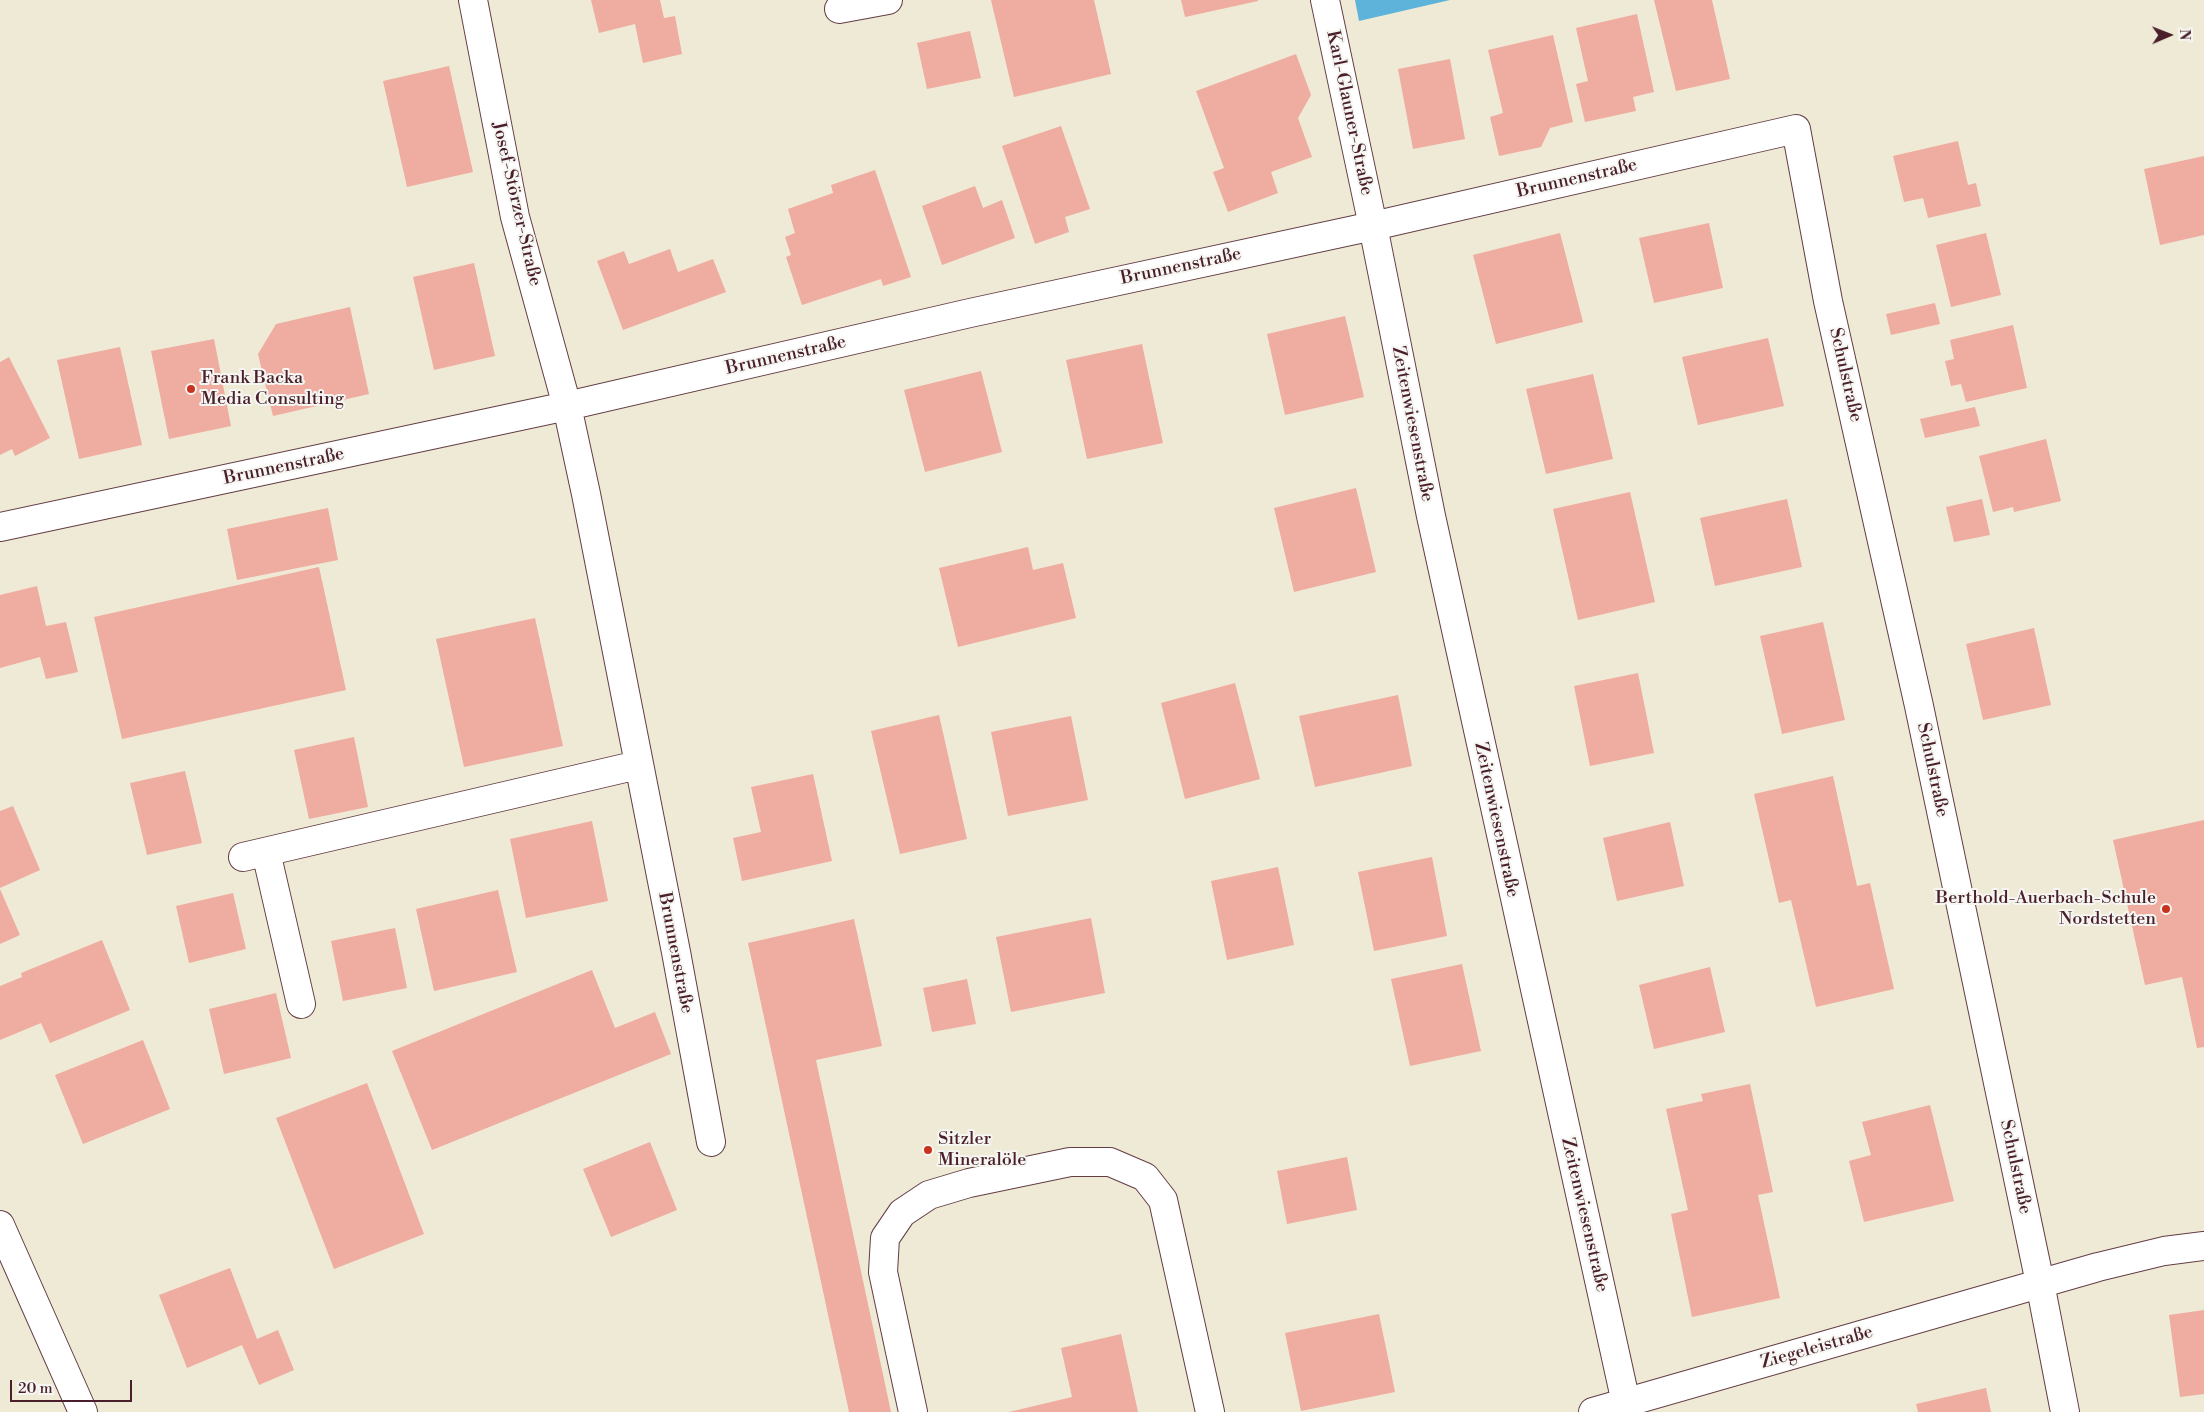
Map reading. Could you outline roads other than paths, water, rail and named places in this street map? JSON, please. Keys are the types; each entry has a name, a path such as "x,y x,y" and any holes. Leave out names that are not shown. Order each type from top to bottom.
{"street":[{"name":"Josef-Störzer-Straße","path":"473,0 515,217 567,406"},
{"path":"839,9 888,0"},
{"name":"Karl-Glauner-Straße","path":"1325,0 1373,226"},
{"name":"Brunnenstraße","path":"0,527 567,406 970,313 1373,226 1796,130"},
{"name":"Schulstraße","path":"1796,130 1828,302 1916,697 2040,1283 2065,1412"},
{"name":"Zeitenwiesenstraße","path":"1373,226 1433,526 1627,1407"},
{"name":"Brunnenstraße","path":"567,406 605,586 638,765 676,952 710,1142"},
{"path":"301,1004 255,855 638,765"},
{"path":"914,1412 883,1272 885,1238 902,1212 929,1195 969,1183 1070,1162 1110,1162 1145,1177 1164,1200 1210,1412"},
{"path":"0,1225 83,1412"},
{"name":"Ziegeleistraße","path":"1593,1412 1627,1407 2040,1283 2164,1251 2204,1246"}],"water":[{"path":"1355,0 1450,0 1359,21"}],"place":[{"name":"Frank Backa Media Consulting","path":"191,389"},
{"name":"Berthold-Auerbach-Schule Nordstetten","path":"2166,909"},
{"name":"Sitzler Mineralöle","path":"928,1150"}]}
